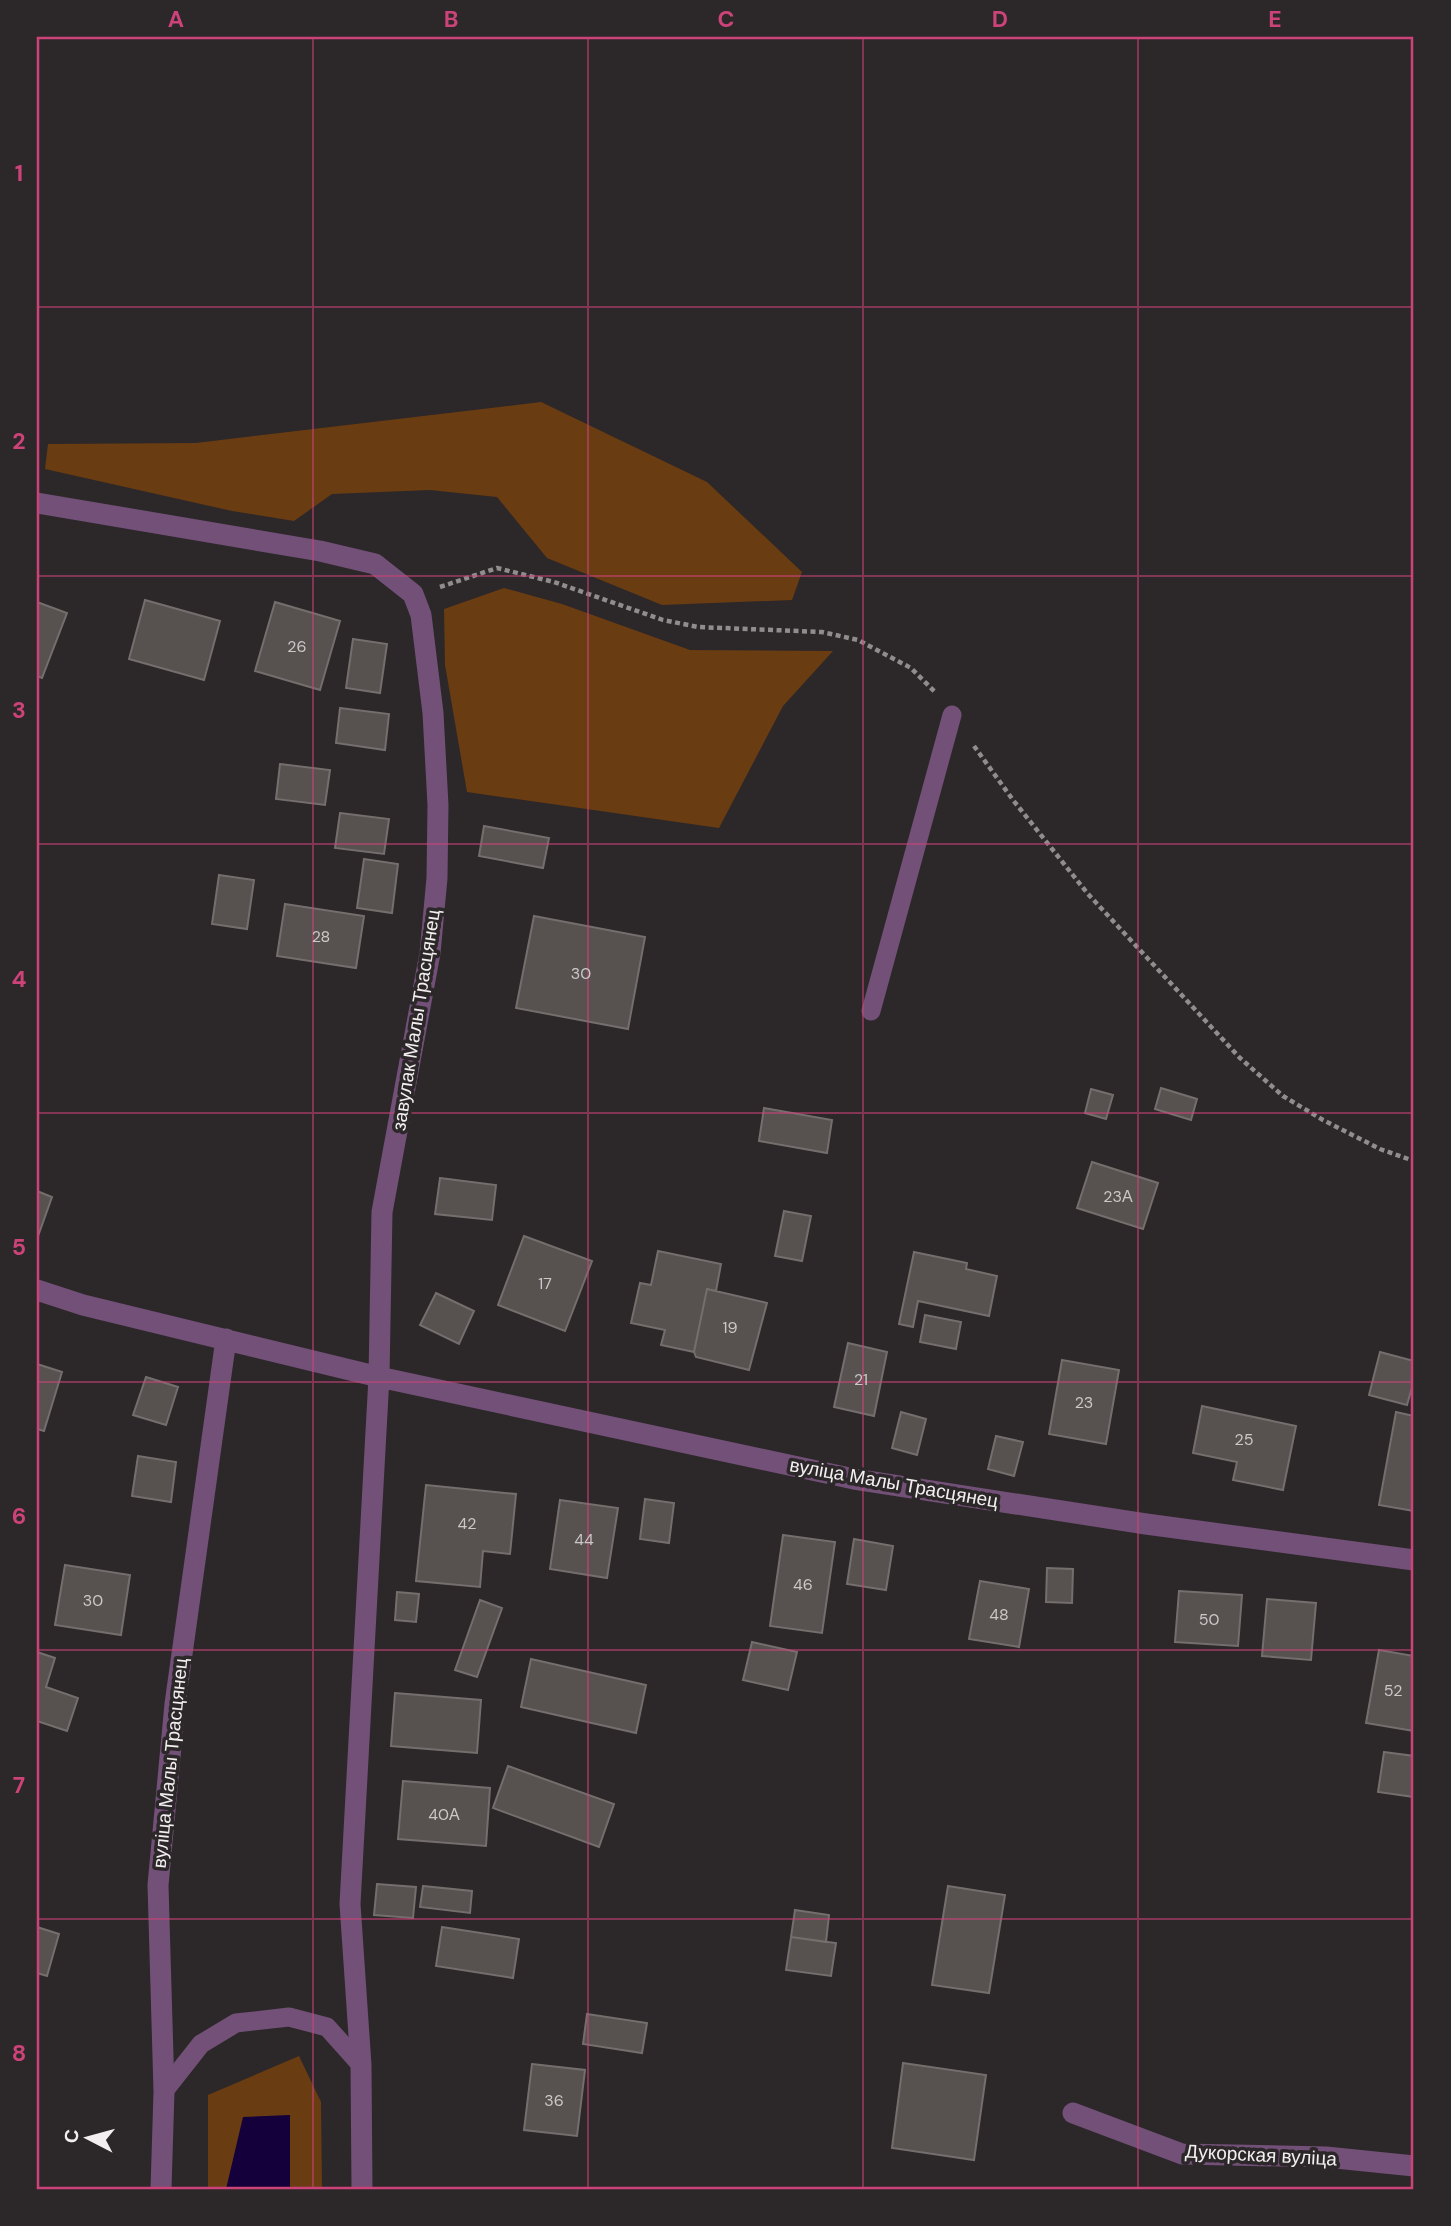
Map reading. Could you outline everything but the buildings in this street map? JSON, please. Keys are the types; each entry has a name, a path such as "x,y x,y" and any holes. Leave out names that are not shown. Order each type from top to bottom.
{"street":[{"name":"завулак Малы Трасцянец","path":"37,503 307,549 375,564 414,594 421,615 433,713 438,805 437,878 430,953 382,1212 379,1377"},
{"name":"вуліца Малы Трасцянец","path":"37,1290 83,1305 379,1377 854,1479 1146,1524 1414,1560"},
{"name":"вуліца Малы Трасцянец","path":"161,2189 164,2091 158,1885 175,1704 226,1339"},
{"path":"362,2189 361,2065 350,1904 379,1377"},
{"name":"Дукорская вуліца","path":"1073,2113 1182,2154 1326,2157 1414,2166"}],"lane":[{"path":"871,1011 952,715"},
{"path":"164,2091 201,2044 236,2023 250,2021 289,2017 327,2027 361,2065"}],"shaded area":[{"path":"541,402 707,482 802,572 792,600 662,605 547,558 497,497 430,490 332,494 294,521 232,511 45,469 48,444 196,443"},
{"path":"504,588 562,604 690,650 833,651 783,706 719,828 467,792 445,665 444,609"},
{"path":"299,2056 321,2102 322,2189 208,2189 208,2095"},
{"path":"290,2115 290,2189 226,2189 243,2117"}]}
